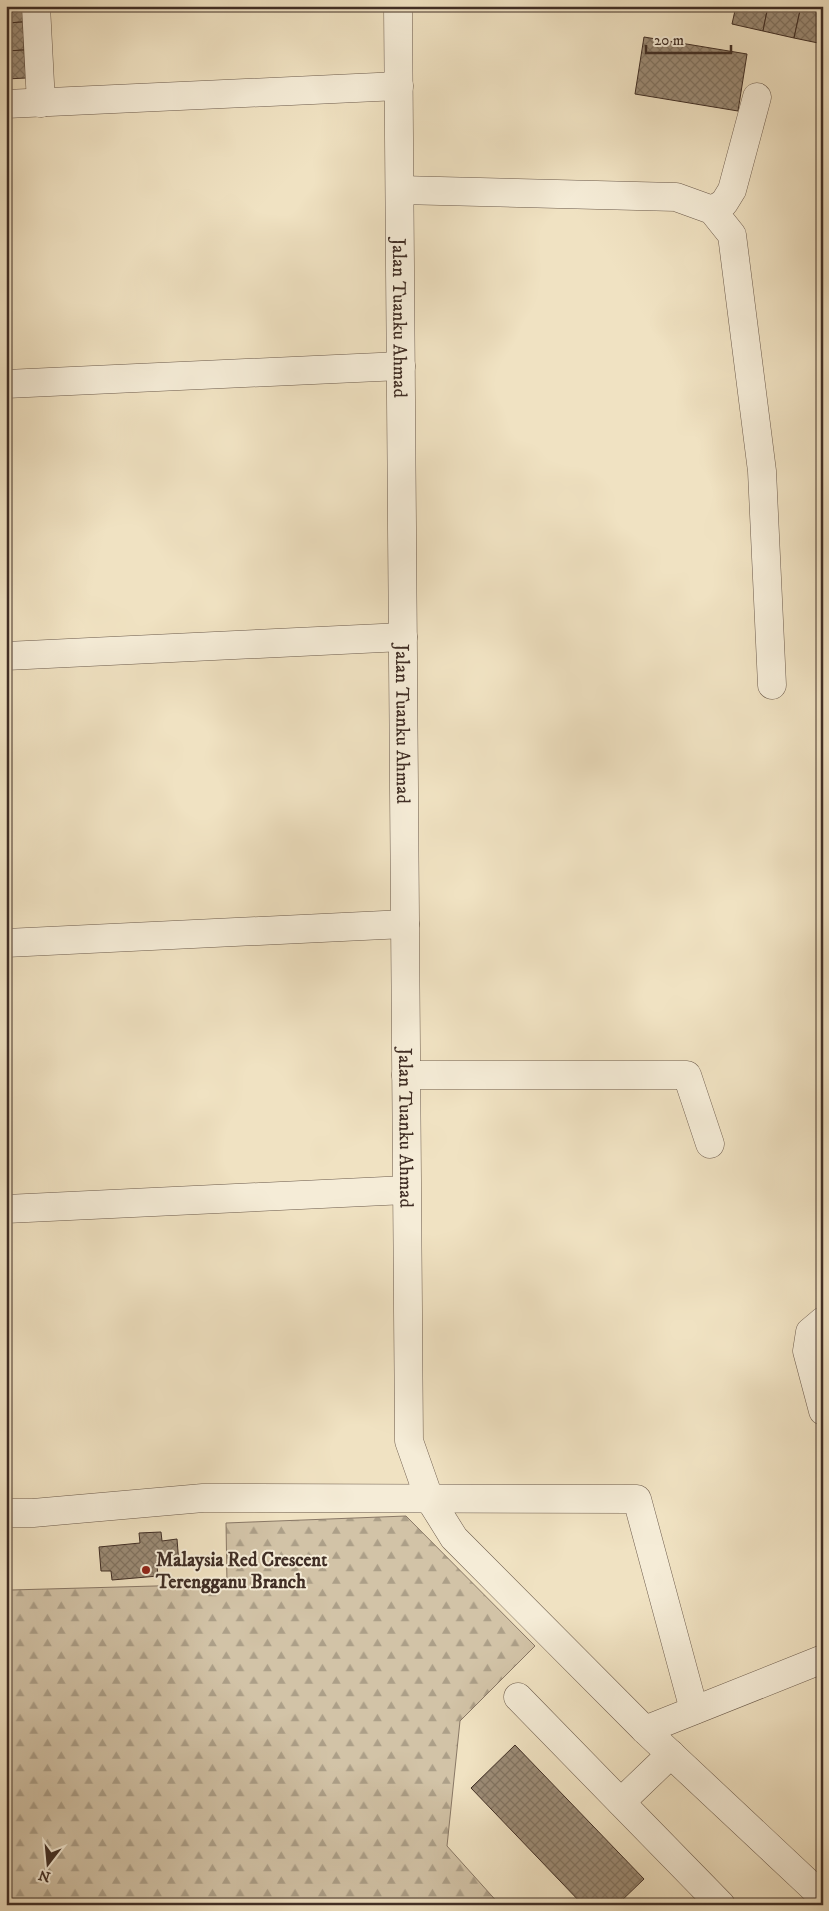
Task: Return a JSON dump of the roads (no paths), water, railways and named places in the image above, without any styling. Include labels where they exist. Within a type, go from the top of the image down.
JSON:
[{"type":"street","points":[[36,6],[41,103]]},
{"type":"street","name":"Jalan Tuanku Ahmad","points":[[398,6],[408,1441],[429,1498],[454,1538],[645,1730],[823,1897]]},
{"type":"street","points":[[6,104],[399,86]]},
{"type":"street","points":[[712,210],[724,203],[732,190],[757,97]]},
{"type":"street","points":[[400,190],[676,197],[712,210],[732,235],[762,472],[772,685]]},
{"type":"street","points":[[6,384],[401,366]]},
{"type":"street","points":[[6,656],[403,637]]},
{"type":"street","points":[[6,943],[405,924]]},
{"type":"street","points":[[406,1074],[687,1076],[710,1144]]},
{"type":"street","points":[[6,1209],[406,1190]]},
{"type":"street","points":[[823,1321],[810,1332],[807,1351],[823,1411]]},
{"type":"street","points":[[6,1514],[203,1498],[637,1499],[694,1710]]},
{"type":"street","points":[[645,1730],[823,1659]]},
{"type":"street","points":[[518,1697],[721,1905]]},
{"type":"street","points":[[621,1802],[671,1754]]},
{"type":"place","name":"Malaysia Red Crescent Terengganu Branch","points":[[146,1570]]}]
